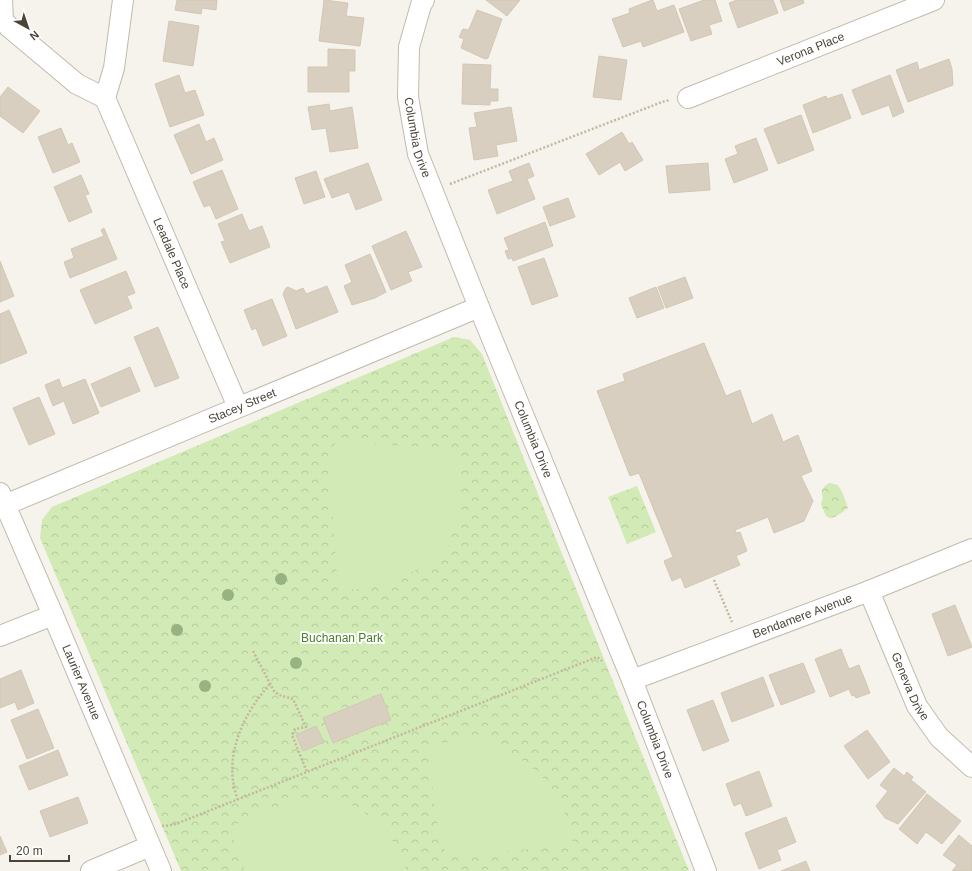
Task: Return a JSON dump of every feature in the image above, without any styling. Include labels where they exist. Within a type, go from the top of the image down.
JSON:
[{"type":"street","points":[[2,0],[3,20],[9,27],[77,84],[105,98],[114,68],[123,0]]},
{"type":"street","name":"Columbia Drive","points":[[424,0],[421,4],[409,46],[408,97],[418,154],[632,680],[706,871]]},
{"type":"street","name":"Verona Place","points":[[688,98],[934,0]]},
{"type":"street","name":"Leadale Place","points":[[105,98],[238,407]]},
{"type":"street","name":"Stacey Street","points":[[3,499],[238,407],[479,307]]},
{"type":"street","name":"Laurier Avenue","points":[[3,499],[161,871]]},
{"type":"street","name":"Bendamere Avenue","points":[[632,680],[869,591],[972,549]]},
{"type":"street","name":"Geneva Drive","points":[[869,591],[917,706],[939,737],[972,767]]},
{"type":"street","points":[[0,636],[53,615]]},
{"type":"street","points":[[91,871],[150,846]]},
{"type":"path","points":[[433,191],[662,102],[688,98]]},
{"type":"path","points":[[714,580],[739,640]]},
{"type":"path","points":[[253,651],[274,690],[279,695],[293,699],[306,727],[295,729],[292,735],[307,772]]},
{"type":"path","points":[[142,828],[173,825],[597,657],[609,666],[623,660]]},
{"type":"path","points":[[238,800],[234,789],[232,772],[236,743],[246,717],[270,684]]},
{"type":"green space","name":"Buchanan Park","points":[[454,337],[470,340],[482,354],[689,871],[181,871],[40,538],[42,520],[52,507]]},
{"type":"green space","points":[[338,442],[459,449],[459,519],[447,547],[429,564],[382,586],[338,591],[328,450]]},
{"type":"green space","points":[[829,483],[838,485],[848,508],[833,518],[827,517],[821,504],[823,497],[822,491]]},
{"type":"green space","points":[[637,486],[656,532],[627,544],[608,497]]},
{"type":"green space","points":[[480,738],[514,754],[540,774],[562,805],[574,845],[452,857],[440,845],[427,745]]},
{"type":"green space","points":[[342,799],[384,825],[407,871],[245,871],[229,827],[284,804]]},
{"type":"building","points":[[177,0],[217,0],[216,10],[202,8],[201,14],[175,10]]},
{"type":"building","points":[[324,0],[348,3],[346,16],[364,18],[360,46],[319,41]]},
{"type":"building","points":[[486,0],[520,0],[507,16]]},
{"type":"building","points":[[652,0],[657,11],[674,5],[684,32],[643,47],[641,41],[623,47],[612,19],[630,13],[629,9]]},
{"type":"building","points":[[704,0],[715,0],[722,21],[709,25],[712,34],[691,41],[679,9]]},
{"type":"building","points":[[737,0],[773,0],[778,13],[738,28],[729,3]]},
{"type":"building","points":[[780,0],[803,0],[804,3],[784,11]]},
{"type":"building","points":[[477,10],[502,19],[488,58],[485,59],[461,48],[464,39],[459,37],[463,29],[468,30],[470,27]]},
{"type":"building","points":[[169,21],[199,26],[193,66],[163,61]]},
{"type":"building","points":[[328,49],[355,50],[355,71],[349,71],[349,92],[308,92],[308,67],[328,67]]},
{"type":"building","points":[[599,56],[627,60],[621,100],[593,97]]},
{"type":"building","points":[[949,59],[952,69],[953,85],[908,102],[896,70],[917,62],[919,70]]},
{"type":"building","points":[[463,64],[491,65],[490,89],[498,89],[498,101],[490,101],[490,105],[462,104]]},
{"type":"building","points":[[179,75],[185,93],[195,90],[204,115],[170,127],[155,84]]},
{"type":"building","points":[[890,75],[904,112],[893,117],[889,105],[862,115],[852,90]]},
{"type":"building","points":[[8,87],[40,111],[23,133],[0,116],[0,97]]},
{"type":"building","points":[[842,94],[851,118],[813,133],[803,105],[826,96],[827,99]]},
{"type":"building","points":[[329,104],[330,111],[352,107],[358,148],[330,152],[326,128],[312,130],[308,107]]},
{"type":"building","points":[[511,107],[517,141],[496,145],[498,156],[474,160],[469,128],[477,127],[474,113]]},
{"type":"building","points":[[801,115],[814,150],[778,164],[764,129]]},
{"type":"building","points":[[199,124],[206,142],[214,138],[223,160],[191,174],[174,135]]},
{"type":"building","points":[[61,128],[68,145],[72,143],[80,162],[53,173],[38,137]]},
{"type":"building","points":[[622,132],[629,144],[632,142],[643,160],[625,171],[620,162],[599,175],[586,154]]},
{"type":"building","points":[[756,138],[768,170],[734,183],[725,159],[738,154],[735,146]]},
{"type":"building","points":[[368,163],[382,200],[356,210],[349,192],[332,198],[324,179]]},
{"type":"building","points":[[529,163],[534,176],[527,179],[535,199],[497,214],[488,190],[513,181],[509,171]]},
{"type":"building","points":[[708,163],[710,190],[669,193],[666,166]]},
{"type":"building","points":[[222,170],[238,209],[216,219],[210,205],[204,207],[193,182]]},
{"type":"building","points":[[316,171],[325,197],[304,204],[295,178]]},
{"type":"building","points":[[81,175],[89,194],[85,195],[92,212],[69,222],[54,187]]},
{"type":"building","points":[[568,198],[575,217],[550,226],[543,207]]},
{"type":"building","points":[[242,214],[249,231],[262,226],[270,247],[230,263],[221,242],[225,241],[218,224]]},
{"type":"building","points":[[545,222],[553,246],[513,261],[512,258],[508,259],[505,251],[509,250],[504,238]]},
{"type":"building","points":[[104,228],[117,259],[70,278],[64,262],[74,258],[71,249],[104,236],[101,230]]},
{"type":"building","points":[[406,231],[422,267],[408,272],[412,281],[391,290],[372,246]]},
{"type":"building","points":[[370,254],[386,292],[375,298],[352,305],[344,286],[352,282],[345,265]]},
{"type":"building","points":[[544,258],[558,296],[532,305],[518,267]]},
{"type":"building","points":[[0,261],[14,296],[0,302]]},
{"type":"building","points":[[126,271],[135,293],[127,296],[132,308],[95,324],[80,290]]},
{"type":"building","points":[[685,277],[693,298],[666,308],[658,287]]},
{"type":"building","points":[[327,286],[338,312],[296,329],[283,294],[286,288],[288,287],[296,291],[303,288],[306,294]]},
{"type":"building","points":[[656,287],[664,308],[637,318],[629,298]]},
{"type":"building","points":[[272,299],[287,336],[263,346],[256,328],[252,330],[244,310]]},
{"type":"building","points":[[9,310],[27,353],[0,364],[0,314]]},
{"type":"building","points":[[158,327],[179,378],[155,387],[134,337]]},
{"type":"building","points":[[704,343],[726,396],[740,390],[752,424],[772,414],[783,442],[798,435],[812,471],[801,476],[813,501],[804,521],[774,533],[768,517],[735,530],[736,533],[740,532],[747,551],[736,556],[740,565],[685,588],[681,577],[672,581],[664,561],[673,557],[639,473],[630,476],[597,391],[625,381],[623,374]]},
{"type":"building","points":[[130,367],[140,391],[101,407],[91,384]]},
{"type":"building","points":[[59,379],[62,388],[85,379],[99,413],[73,424],[64,401],[53,406],[45,385]]},
{"type":"building","points":[[39,397],[55,434],[29,445],[13,408]]},
{"type":"building","points":[[955,605],[972,647],[948,656],[932,614]]},
{"type":"building","points":[[841,649],[849,669],[859,665],[870,693],[856,698],[854,695],[852,696],[849,689],[830,697],[815,659]]},
{"type":"building","points":[[803,663],[815,692],[781,705],[769,675]]},
{"type":"building","points":[[21,670],[34,703],[18,710],[15,702],[0,708],[0,679]]},
{"type":"building","points":[[763,677],[774,706],[732,722],[721,693]]},
{"type":"building","points":[[381,694],[391,720],[333,743],[323,718]]},
{"type":"building","points":[[713,700],[729,741],[703,751],[687,710]]},
{"type":"building","points":[[38,709],[54,748],[27,759],[11,720]]},
{"type":"building","points":[[316,726],[324,742],[303,751],[296,735]]},
{"type":"building","points":[[867,730],[890,762],[868,779],[844,746]]},
{"type":"building","points":[[58,750],[68,775],[29,790],[19,766]]},
{"type":"building","points":[[894,768],[904,776],[907,772],[913,777],[911,780],[926,792],[898,824],[885,818],[876,806],[888,791],[880,785]]},
{"type":"building","points":[[759,771],[772,806],[746,816],[741,803],[734,806],[726,784]]},
{"type":"building","points":[[927,794],[961,821],[942,844],[926,832],[917,844],[899,829]]},
{"type":"building","points":[[78,797],[88,823],[50,837],[40,811]]},
{"type":"building","points":[[786,817],[796,842],[777,850],[781,860],[759,869],[745,833]]},
{"type":"building","points":[[959,835],[972,846],[972,871],[952,871],[957,865],[943,855]]},
{"type":"building","points":[[0,836],[7,852],[0,855]]},
{"type":"building","points":[[806,861],[810,871],[781,871]]}]
